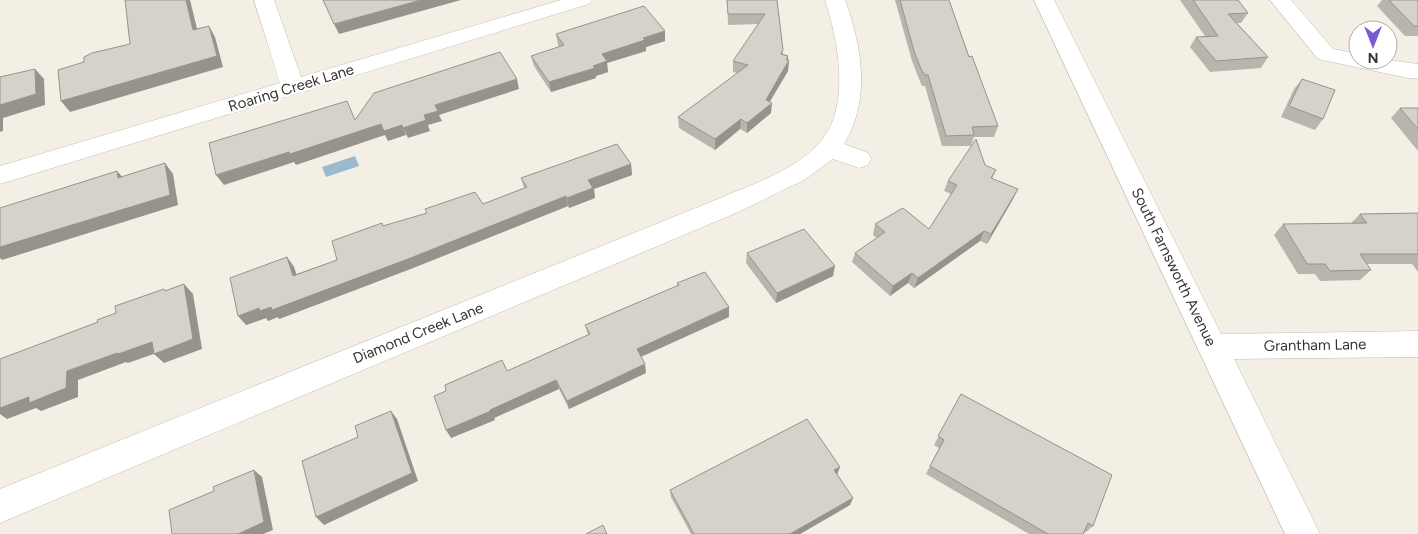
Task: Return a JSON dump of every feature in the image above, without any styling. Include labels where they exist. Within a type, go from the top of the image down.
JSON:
[{"type":"street","points":[[264,0],[293,87]]},
{"type":"street","name":"Roaring Creek Lane","points":[[0,175],[582,0]]},
{"type":"street","name":"Diamond Creek Lane","points":[[0,506],[727,206],[791,175],[829,148],[842,124],[849,102],[850,78],[841,18],[835,0]]},
{"type":"street","name":"South Farnsworth Avenue","points":[[1044,0],[1303,534]]},
{"type":"street","points":[[1280,0],[1326,54],[1408,71],[1418,71]]},
{"type":"street","points":[[829,148],[859,159]]},
{"type":"street","name":"Grantham Lane","points":[[1212,347],[1418,344]]},
{"type":"water","points":[[355,156],[359,166],[326,177],[322,167]]},
{"type":"building","points":[[125,0],[186,0],[193,30],[209,26],[217,56],[61,101],[58,70],[84,62],[84,57],[92,53],[130,44]]},
{"type":"building","points":[[323,0],[421,0],[334,24]]},
{"type":"building","points":[[727,0],[777,0],[783,50],[781,54],[788,56],[786,60],[789,60],[766,100],[772,103],[747,123],[741,119],[715,139],[678,117],[748,65],[733,61],[765,14],[728,14]]},
{"type":"building","points":[[900,0],[949,0],[969,57],[972,56],[998,126],[972,127],[974,135],[946,136],[928,75],[925,75],[921,69],[914,51]]},
{"type":"building","points":[[1193,0],[1238,0],[1248,13],[1228,14],[1268,57],[1216,61],[1196,37],[1218,36]]},
{"type":"building","points":[[1389,0],[1418,0],[1418,26],[1414,26]]},
{"type":"building","points":[[644,6],[665,31],[643,38],[645,40],[602,54],[607,61],[593,66],[595,68],[549,82],[531,56],[564,45],[556,34]]},
{"type":"building","points":[[500,52],[517,79],[435,105],[438,111],[424,115],[426,120],[403,128],[402,125],[384,131],[381,124],[290,154],[289,152],[216,175],[209,143],[347,101],[355,120],[374,93]]},
{"type":"building","points":[[35,69],[36,94],[0,105],[0,77]]},
{"type":"building","points":[[1302,79],[1335,90],[1323,119],[1289,106]]},
{"type":"building","points":[[1400,108],[1418,108],[1418,129]]},
{"type":"building","points":[[976,139],[985,165],[996,170],[991,178],[1018,189],[991,234],[984,231],[918,278],[912,273],[893,286],[855,253],[885,232],[875,224],[903,208],[929,229],[957,185],[948,181]]},
{"type":"building","points":[[617,144],[631,164],[588,180],[593,188],[567,198],[566,196],[408,259],[272,310],[271,307],[260,311],[259,308],[238,316],[230,278],[287,257],[293,276],[337,260],[332,241],[382,223],[383,226],[427,213],[425,209],[475,192],[483,204],[527,187],[521,178]]},
{"type":"building","points":[[165,163],[170,195],[0,247],[0,208],[117,171],[118,178]]},
{"type":"building","points":[[1418,213],[1418,254],[1360,254],[1371,270],[1330,271],[1325,264],[1307,264],[1283,224],[1367,223],[1360,214]]},
{"type":"building","points":[[804,229],[835,266],[777,293],[747,253]]},
{"type":"building","points":[[705,272],[729,307],[637,349],[645,364],[567,401],[556,380],[446,430],[434,396],[446,391],[445,385],[502,360],[507,371],[590,334],[585,325]]},
{"type":"building","points":[[184,284],[193,339],[154,354],[152,342],[117,353],[67,371],[66,388],[29,403],[29,397],[0,408],[0,359],[98,322],[97,320],[116,313],[115,306]]},
{"type":"building","points":[[961,394],[1112,475],[1093,526],[1088,523],[1083,534],[1048,534],[930,466],[944,440],[938,436]]},
{"type":"building","points":[[391,411],[412,473],[316,517],[302,461],[358,437],[355,426]]},
{"type":"building","points":[[807,419],[840,467],[834,470],[853,498],[790,534],[694,534],[670,490]]},
{"type":"building","points":[[254,470],[264,522],[238,534],[172,534],[169,510],[214,491],[213,487]]},
{"type":"building","points":[[603,525],[607,534],[586,534]]}]
